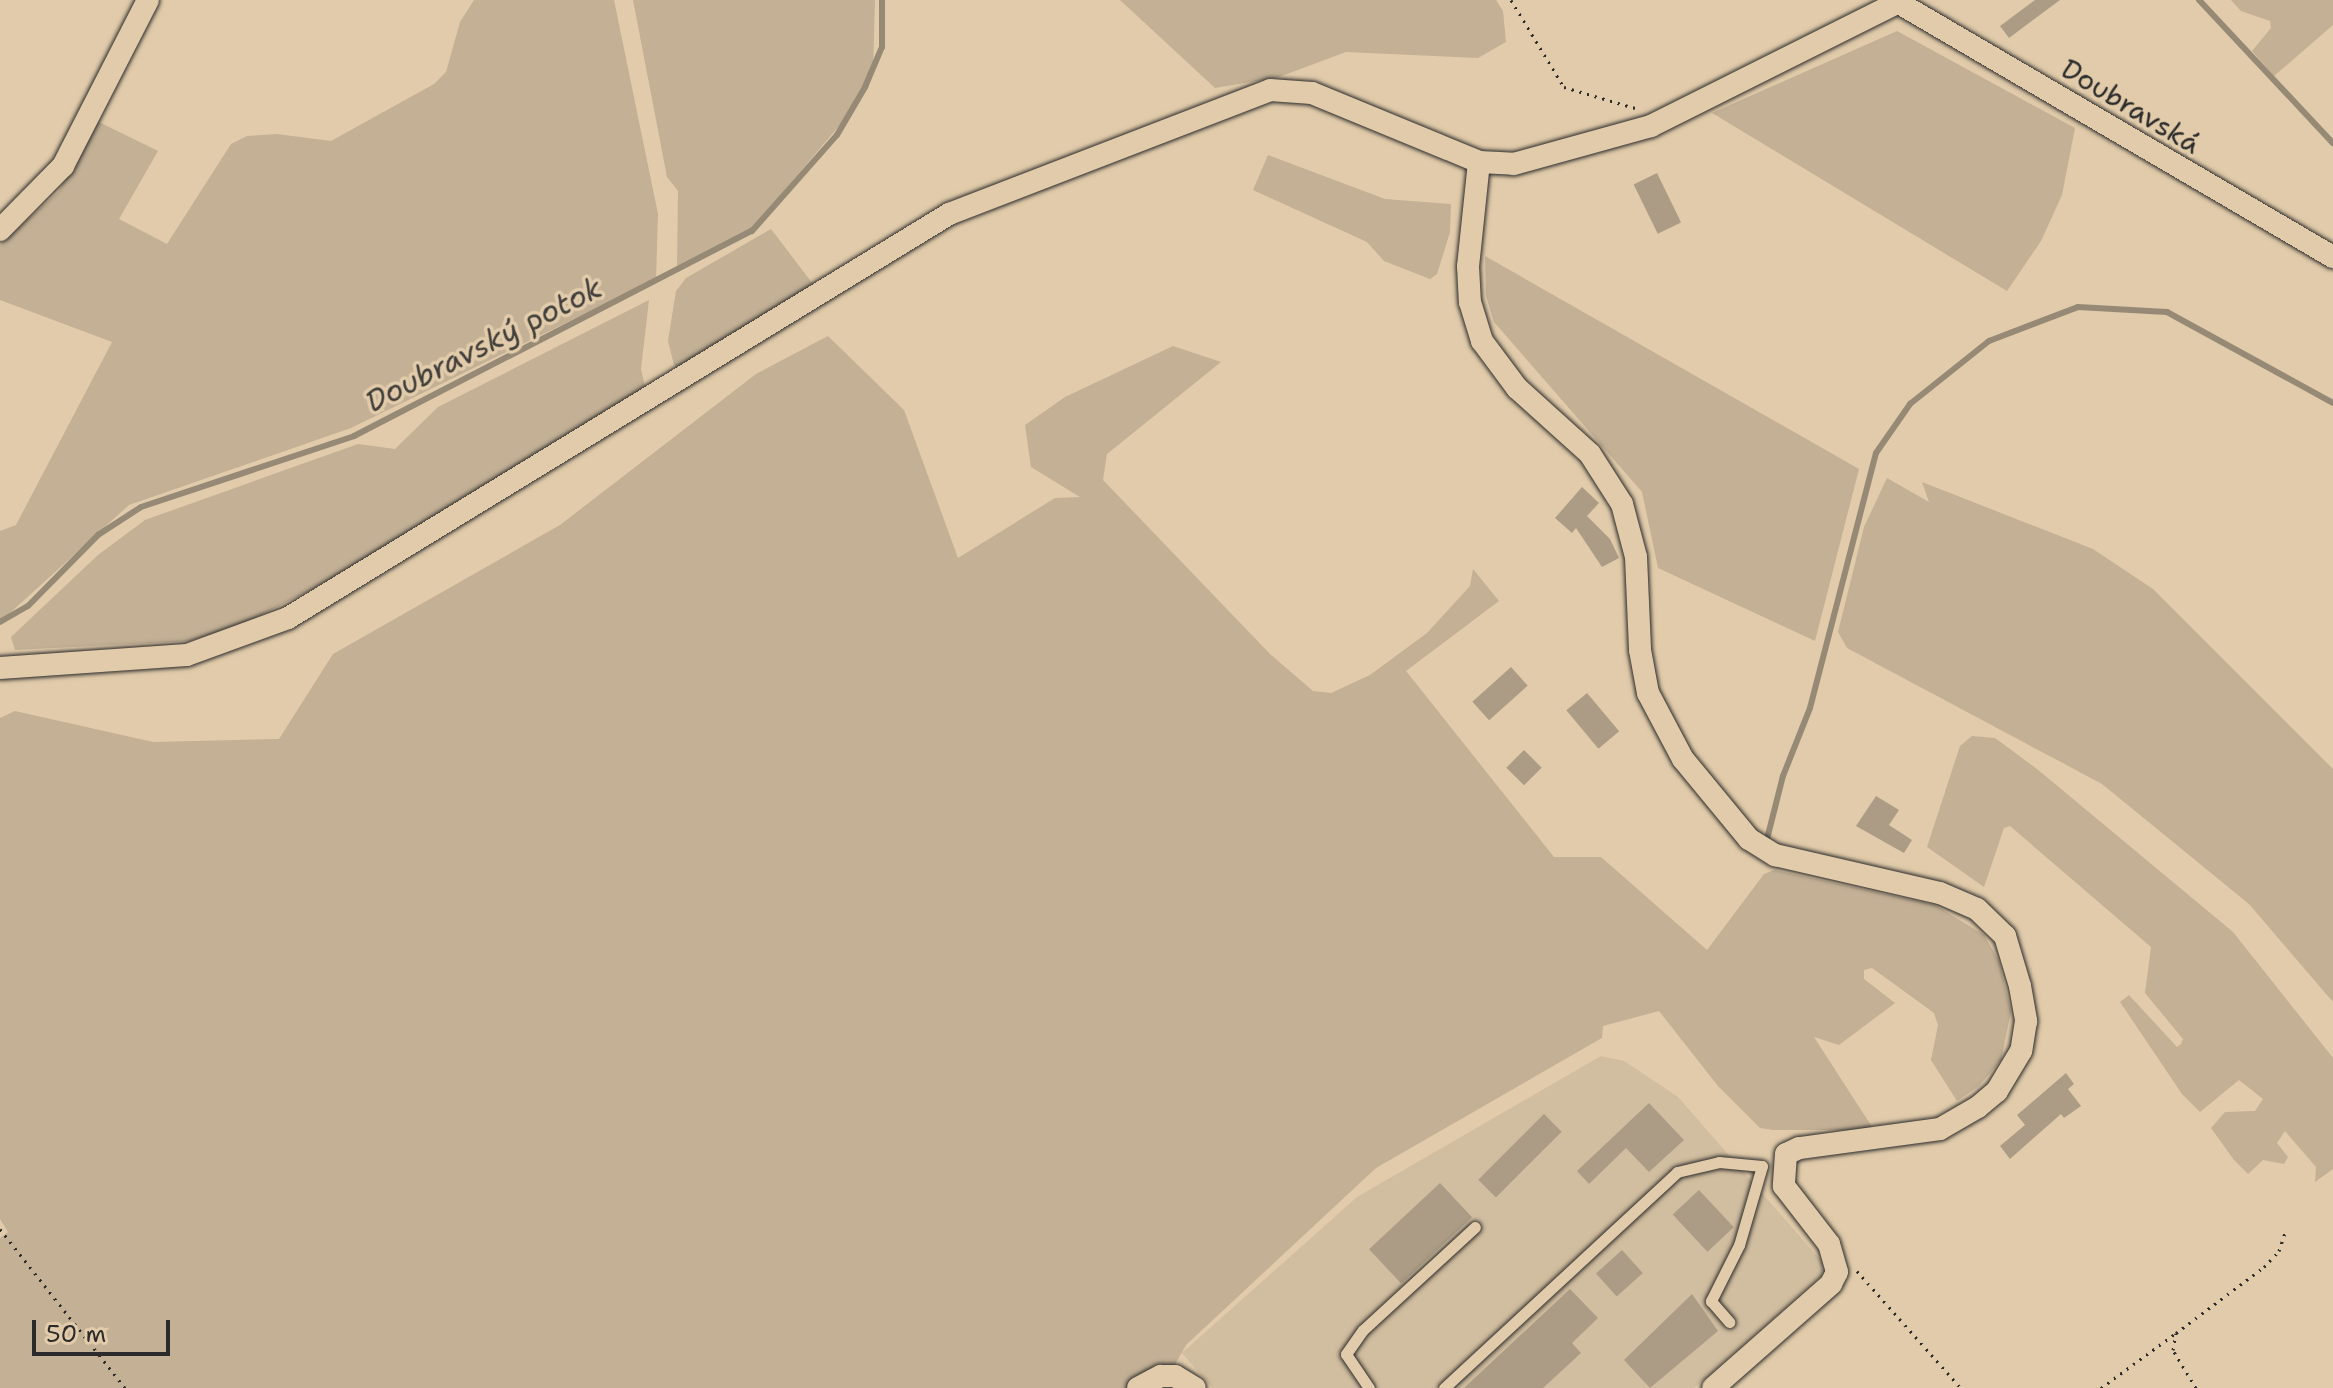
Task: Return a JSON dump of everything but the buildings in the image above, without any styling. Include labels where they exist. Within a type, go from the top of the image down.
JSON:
[{"type":"street","points":[[0,230],[63,166],[148,0]]},
{"type":"street","points":[[0,668],[187,655],[288,618],[949,214],[1270,90],[1312,93],[1479,162],[1514,164],[1553,157],[1651,126],[1901,2]]},
{"type":"street","name":"Doubravská","points":[[1901,2],[2333,257]]},
{"type":"street","points":[[1479,162],[1468,266],[1470,302],[1482,341],[1517,388],[1590,454],[1622,504],[1636,557],[1640,650],[1648,693],[1683,759],[1749,839],[1775,855],[1940,893],[1964,904],[2005,936],[2016,964],[2026,1021],[2021,1051],[1997,1091],[1978,1107],[1940,1129],[1799,1148],[1772,1165],[1784,1186],[1829,1244],[1837,1272],[1831,1284],[1713,1388]]},
{"type":"street","points":[[1138,1388],[1161,1376],[1175,1376],[1195,1388]]},
{"type":"lane","points":[[1444,1388],[1677,1172],[1719,1162],[1772,1165],[1739,1245],[1711,1301],[1729,1322]]},
{"type":"lane","points":[[1369,1388],[1346,1354],[1363,1330],[1475,1227]]},
{"type":"path","points":[[1511,0],[1564,87],[1630,103],[1651,126]]},
{"type":"path","points":[[0,1229],[125,1388]]},
{"type":"path","points":[[2101,1388],[2264,1267],[2279,1251],[2285,1232]]},
{"type":"path","points":[[1837,1272],[1857,1271],[1961,1388]]},
{"type":"path","points":[[2176,1333],[2173,1350],[2196,1388]]},
{"type":"shaded area","points":[[474,0],[614,0],[658,214],[656,279],[351,428],[129,505],[0,622],[0,531],[16,525],[112,342],[0,300],[0,245],[59,191],[97,121],[158,151],[119,219],[167,244],[231,144],[247,136],[277,134],[331,141],[434,84],[446,72],[460,22]]},
{"type":"shaded area","points":[[633,0],[875,0],[873,72],[844,120],[750,231],[677,270],[678,191],[667,177]]},
{"type":"shaded area","points":[[1120,0],[1496,0],[1503,11],[1506,42],[1478,58],[1346,52],[1279,77],[1215,88]]},
{"type":"shaded area","points":[[2231,0],[2333,0],[2333,25],[2274,76],[2252,51],[2271,28],[2270,21],[2241,11]]},
{"type":"shaded area","points":[[1897,31],[2075,128],[2062,195],[2041,241],[2007,291],[1712,113]]},
{"type":"shaded area","points":[[1268,155],[1385,199],[1451,204],[1450,232],[1437,274],[1430,279],[1384,261],[1367,242],[1253,190]]},
{"type":"shaded area","points":[[771,229],[816,288],[682,370],[674,365],[668,341],[676,291],[686,278]]},
{"type":"shaded area","points":[[1485,256],[1859,469],[1815,641],[1658,568],[1642,492],[1494,322],[1486,296]]},
{"type":"shaded area","points":[[649,300],[641,369],[645,387],[332,579],[243,624],[189,641],[15,650],[11,637],[98,555],[145,520],[358,444],[395,449],[438,407]]},
{"type":"shaded area","points":[[828,336],[904,410],[958,558],[1055,498],[1080,497],[1031,467],[1025,425],[1065,397],[1173,346],[1221,362],[1107,454],[1103,480],[1270,654],[1313,691],[1331,693],[1370,675],[1427,633],[1470,586],[1473,569],[1499,601],[1406,671],[1554,857],[1601,857],[1707,950],[1764,874],[1774,870],[1935,905],[1984,935],[1999,961],[2011,1012],[2001,1060],[1979,1086],[1957,1101],[1931,1060],[1938,1025],[1934,1013],[1872,968],[1864,970],[1864,979],[1895,1003],[1839,1045],[1814,1037],[1874,1130],[1773,1130],[1760,1128],[1718,1086],[1659,1011],[1603,1026],[1602,1038],[1376,1168],[1186,1345],[1162,1388],[0,1388],[0,1238],[8,1232],[0,1219],[0,718],[15,711],[153,742],[279,739],[333,654],[560,525],[756,374]]},
{"type":"shaded area","points":[[1887,478],[1929,502],[1922,482],[2093,549],[2153,589],[2333,769],[2333,1002],[2249,904],[2102,784],[1847,648],[1838,632],[1864,527]]},
{"type":"shaded area","points":[[1972,736],[1995,738],[2037,769],[2233,932],[2333,1058],[2333,1169],[2315,1182],[2316,1167],[2285,1131],[2277,1143],[2288,1157],[2284,1164],[2263,1160],[2248,1174],[2234,1160],[2211,1128],[2225,1112],[2255,1111],[2263,1099],[2239,1080],[2200,1112],[2182,1094],[2120,1002],[2129,995],[2177,1047],[2181,1044],[2183,1039],[2145,993],[2151,947],[2010,826],[2004,828],[1984,887],[1927,847],[1960,746]]},
{"type":"shaded area","points":[[1601,1056],[1624,1061],[1678,1097],[1823,1263],[1821,1276],[1694,1388],[1212,1388],[1182,1353],[1357,1197]]},
{"type":"waterway","name":"Doubravský potok","points":[[0,622],[28,606],[98,535],[141,507],[354,436],[752,231],[837,135],[865,87],[882,47],[882,0]]},
{"type":"waterway","points":[[2199,0],[2333,143]]},
{"type":"waterway","points":[[1766,843],[1783,776],[1810,708],[1876,453],[1910,404],[1989,341],[2078,307],[2167,312],[2333,403]]}]
